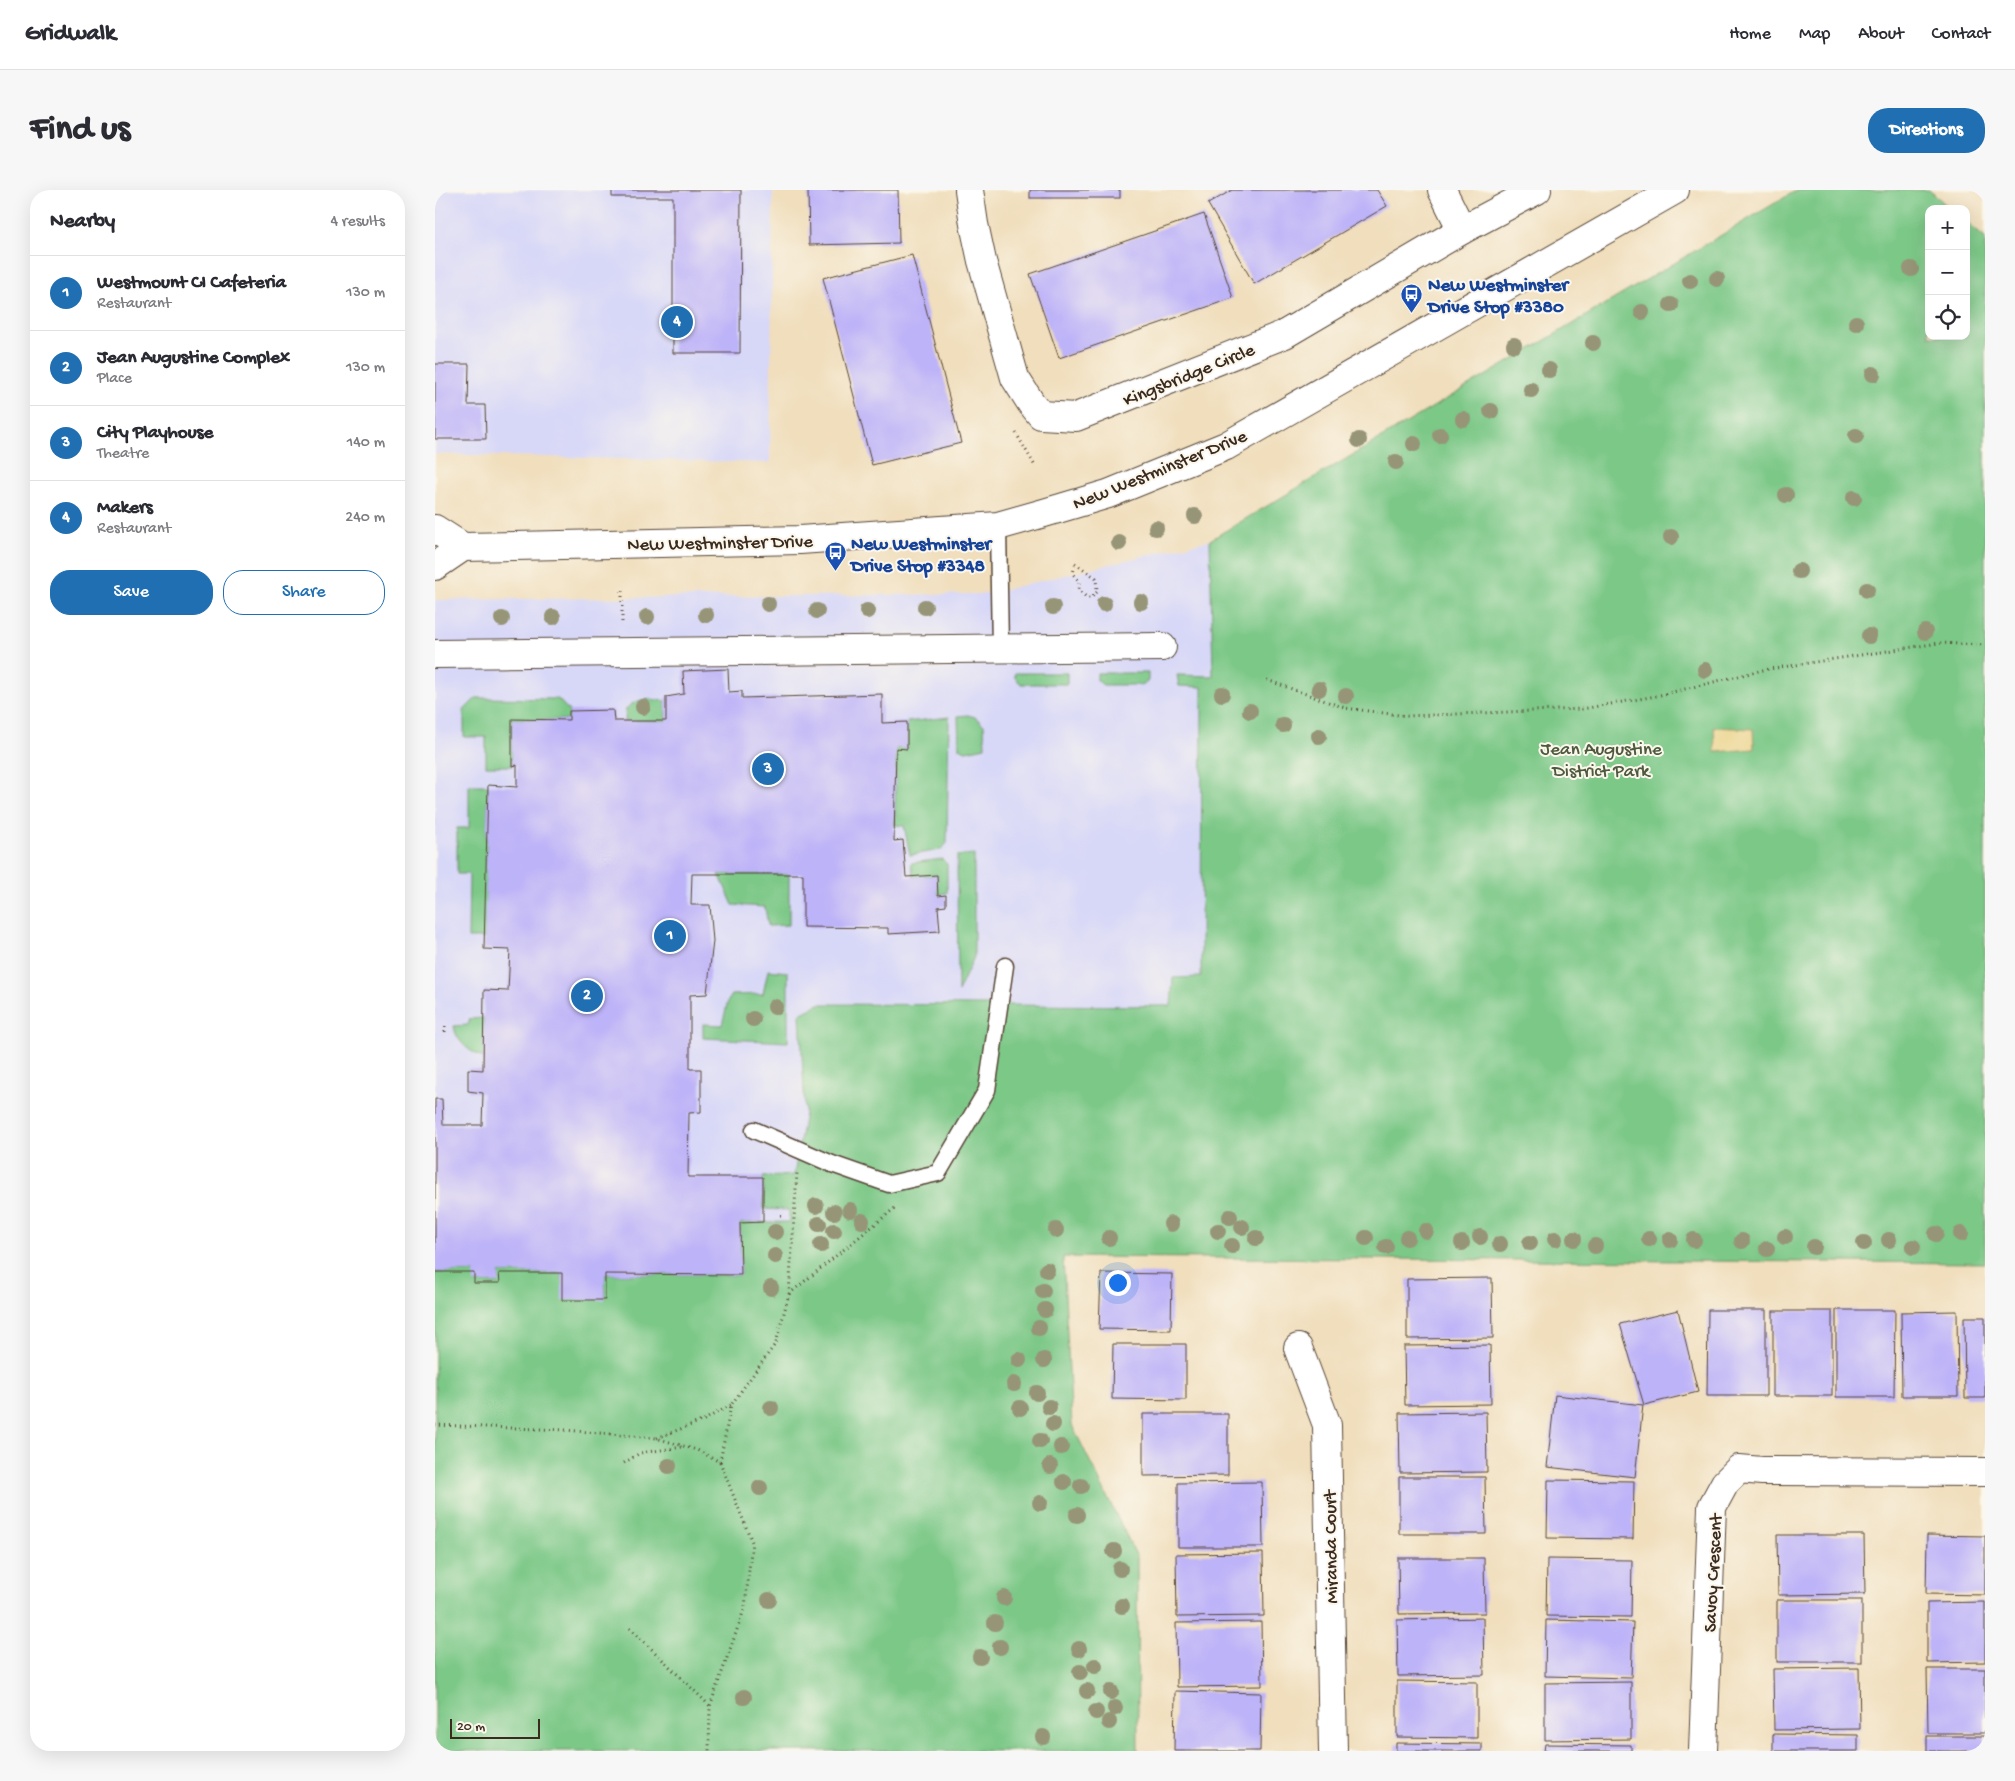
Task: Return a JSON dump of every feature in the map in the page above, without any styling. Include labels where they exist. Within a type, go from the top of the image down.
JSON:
[{"type":"street","name":"Kingsbridge Circle","points":[[969,190],[982,261],[1015,378],[1041,415],[1076,417],[1285,334],[1462,230],[1537,190]]},
{"type":"street","points":[[1442,190],[1462,230]]},
{"type":"street","name":"New Westminster Drive","points":[[463,547],[799,540],[998,526],[1108,494],[1226,446],[1675,190]]},
{"type":"street","points":[[435,529],[463,547],[435,566]]},
{"type":"street","points":[[435,654],[1162,647]]},
{"type":"street","name":"Miranda Court","points":[[1298,1348],[1327,1425],[1333,1751]]},
{"type":"street","name":"Savoy Crescent","points":[[1703,1751],[1713,1507],[1725,1483],[1739,1469],[1762,1471],[1985,1472]]},
{"type":"lane","points":[[998,526],[1000,649]]},
{"type":"lane","points":[[754,1130],[832,1164],[889,1184],[938,1174],[987,1090],[1005,966]]},
{"type":"path","points":[[1015,431],[1035,466]]},
{"type":"path","points":[[1075,563],[1095,578],[1097,592],[1091,598],[1087,598],[1079,590],[1079,581],[1073,574],[1075,563]]},
{"type":"path","points":[[1267,680],[1345,708],[1407,716],[1582,710],[1656,696],[1763,670],[1939,643],[1985,645]]},
{"type":"path","points":[[445,1026],[445,1032]]},
{"type":"path","points":[[657,1438],[704,1420],[731,1404],[776,1344],[789,1294],[799,1150]]},
{"type":"path","points":[[789,1294],[901,1204]]},
{"type":"path","points":[[709,1751],[710,1706],[745,1607],[752,1542],[720,1462],[731,1404]]},
{"type":"path","points":[[435,1425],[565,1430],[657,1438],[697,1450],[720,1462]]},
{"type":"path","points":[[624,1464],[639,1453],[685,1446]]},
{"type":"path","points":[[630,1628],[710,1706]]},
{"type":"shaded area","points":[[435,190],[773,190],[770,463],[435,454]]},
{"type":"shaded area","points":[[1210,540],[1225,1015],[1171,1006],[819,1004],[800,1014],[805,1113],[794,1175],[784,1312],[435,1286],[435,600],[987,594]]},
{"type":"green space","name":"Jean Augustine District Park","points":[[1797,190],[1929,190],[1946,205],[1925,205],[1925,340],[1970,340],[1970,225],[1985,238],[1985,1263],[1063,1257],[1072,1425],[1137,1557],[1138,1751],[435,1751],[435,1272],[474,1272],[475,1283],[499,1283],[499,1273],[562,1273],[563,1295],[605,1299],[605,1274],[741,1275],[740,1223],[789,1222],[789,1210],[764,1209],[763,1177],[794,1175],[805,1113],[800,1014],[819,1004],[1171,1006],[1173,978],[1201,977],[1202,687],[1179,686],[1177,675],[1213,676],[1210,540]]},
{"type":"green space","points":[[1015,673],[1067,673],[1067,684],[1021,684],[1015,678]]},
{"type":"green space","points":[[1097,673],[1148,673],[1148,681],[1142,685],[1103,685],[1097,680]]},
{"type":"green space","points":[[476,698],[558,699],[569,711],[569,720],[512,719],[512,766],[486,766],[486,737],[464,737],[464,710]]},
{"type":"green space","points":[[649,699],[666,701],[666,721],[625,721],[626,709],[628,707],[636,702]]},
{"type":"green space","points":[[968,715],[975,717],[984,725],[985,747],[966,751],[959,748],[958,716]]},
{"type":"green space","points":[[949,717],[947,843],[941,850],[910,855],[904,826],[895,825],[896,748],[907,749],[907,722]]},
{"type":"green space","points":[[469,785],[488,785],[485,938],[468,938],[469,874],[457,874],[457,828],[469,828]]},
{"type":"green space","points":[[974,854],[974,957],[958,992],[957,856]]},
{"type":"green space","points":[[942,859],[947,864],[947,893],[938,894],[937,875],[914,877],[911,863]]},
{"type":"green space","points":[[719,874],[789,874],[789,925],[768,926],[765,907],[733,905]]},
{"type":"green space","points":[[768,970],[788,972],[788,1042],[703,1038],[703,1024],[722,1025],[728,1001],[732,995],[763,994]]},
{"type":"green space","points":[[484,1018],[484,1058],[474,1053],[461,1042],[454,1026],[468,1025],[470,1019]]},
{"type":"sand","points":[[1714,727],[1753,729],[1754,749],[1715,752]]},
{"type":"building","points":[[612,190],[741,190],[740,353],[673,353],[673,197],[612,197]]},
{"type":"building","points":[[808,190],[898,190],[899,243],[809,245]]},
{"type":"building","points":[[1030,190],[1120,190],[1120,198],[1030,198]]},
{"type":"building","points":[[1232,190],[1377,190],[1387,206],[1254,284],[1208,204]]},
{"type":"building","points":[[1204,214],[1233,298],[1059,358],[1030,274]]},
{"type":"building","points":[[912,255],[961,443],[872,465],[823,278]]},
{"type":"building","points":[[435,364],[469,364],[468,405],[485,405],[486,439],[435,439]]},
{"type":"building","points":[[728,669],[729,692],[742,691],[742,698],[882,694],[882,723],[907,722],[907,749],[896,748],[894,841],[903,840],[906,877],[937,875],[938,896],[946,895],[946,906],[938,907],[940,931],[888,934],[888,928],[803,927],[803,874],[692,874],[691,905],[710,905],[713,941],[707,994],[690,995],[690,1069],[701,1069],[701,1112],[689,1113],[688,1177],[763,1177],[763,1222],[740,1223],[741,1275],[605,1274],[605,1300],[562,1300],[562,1273],[499,1273],[500,1283],[474,1283],[474,1272],[435,1272],[435,1099],[442,1099],[443,1125],[482,1125],[483,1093],[468,1091],[468,1069],[483,1070],[484,990],[508,991],[510,950],[484,949],[488,785],[517,787],[517,765],[512,766],[512,719],[569,720],[569,711],[613,710],[614,721],[666,721],[666,697],[684,694],[683,671]]},
{"type":"building","points":[[1101,1273],[1172,1274],[1171,1330],[1099,1329]]},
{"type":"building","points":[[1492,1278],[1493,1338],[1407,1339],[1407,1279]]},
{"type":"building","points":[[1678,1310],[1698,1392],[1644,1405],[1620,1324]]},
{"type":"building","points":[[1708,1310],[1766,1310],[1766,1396],[1707,1396]]},
{"type":"building","points":[[1836,1310],[1895,1310],[1894,1397],[1836,1397]]},
{"type":"building","points":[[1773,1311],[1832,1311],[1832,1396],[1773,1396]]},
{"type":"building","points":[[1957,1311],[1958,1396],[1902,1396],[1901,1312]]},
{"type":"building","points":[[1964,1317],[1985,1317],[1985,1398],[1965,1398]]},
{"type":"building","points":[[1113,1344],[1186,1344],[1186,1400],[1112,1399]]},
{"type":"building","points":[[1490,1345],[1491,1404],[1405,1405],[1404,1346]]},
{"type":"building","points":[[1555,1395],[1643,1405],[1635,1477],[1547,1467]]},
{"type":"building","points":[[1486,1412],[1487,1472],[1400,1473],[1399,1413]]},
{"type":"building","points":[[1143,1414],[1228,1414],[1228,1475],[1143,1476]]},
{"type":"building","points":[[1399,1477],[1485,1477],[1486,1534],[1399,1534]]},
{"type":"building","points":[[1548,1480],[1634,1481],[1633,1539],[1547,1538]]},
{"type":"building","points":[[1262,1482],[1263,1547],[1178,1547],[1178,1483]]},
{"type":"building","points":[[1777,1535],[1864,1535],[1865,1594],[1778,1595]]},
{"type":"building","points":[[1927,1535],[1985,1536],[1985,1595],[1926,1594]]},
{"type":"building","points":[[1263,1553],[1264,1616],[1177,1617],[1176,1554]]},
{"type":"building","points":[[1398,1558],[1484,1558],[1485,1613],[1399,1614]]},
{"type":"building","points":[[1547,1559],[1632,1560],[1631,1617],[1546,1616]]},
{"type":"building","points":[[1777,1600],[1862,1600],[1862,1662],[1777,1662]]},
{"type":"building","points":[[1985,1602],[1985,1662],[1927,1663],[1927,1603]]},
{"type":"building","points":[[1483,1618],[1484,1675],[1398,1676],[1397,1620]]},
{"type":"building","points":[[1546,1620],[1633,1622],[1631,1678],[1545,1676]]},
{"type":"building","points":[[1261,1622],[1262,1686],[1177,1687],[1176,1623]]},
{"type":"building","points":[[1859,1668],[1860,1729],[1774,1730],[1773,1669]]},
{"type":"building","points":[[1927,1669],[1985,1669],[1985,1733],[1928,1733]]},
{"type":"building","points":[[1397,1681],[1477,1682],[1477,1738],[1397,1737]]},
{"type":"building","points":[[1631,1682],[1631,1739],[1545,1740],[1545,1683]]},
{"type":"building","points":[[1175,1691],[1261,1693],[1260,1751],[1174,1751]]},
{"type":"building","points":[[1773,1734],[1858,1735],[1858,1751],[1773,1751]]},
{"type":"building","points":[[1927,1736],[1985,1736],[1985,1751],[1927,1751]]},
{"type":"building","points":[[1396,1743],[1482,1744],[1482,1751],[1396,1751]]},
{"type":"building","points":[[1545,1744],[1631,1745],[1631,1751],[1544,1751]]},
{"type":"place","name":"New Westminster Drive Stop #3380","points":[[1412,313]]},
{"type":"place","name":"Makers","points":[[677,322]]},
{"type":"place","name":"New Westminster Drive Stop #3348","points":[[835,572]]},
{"type":"place","name":"City Playhouse","points":[[768,769]]},
{"type":"place","name":"Westmount CI Cafeteria","points":[[670,936]]},
{"type":"place","name":"Jean Augustine Complex","points":[[587,996]]}]
